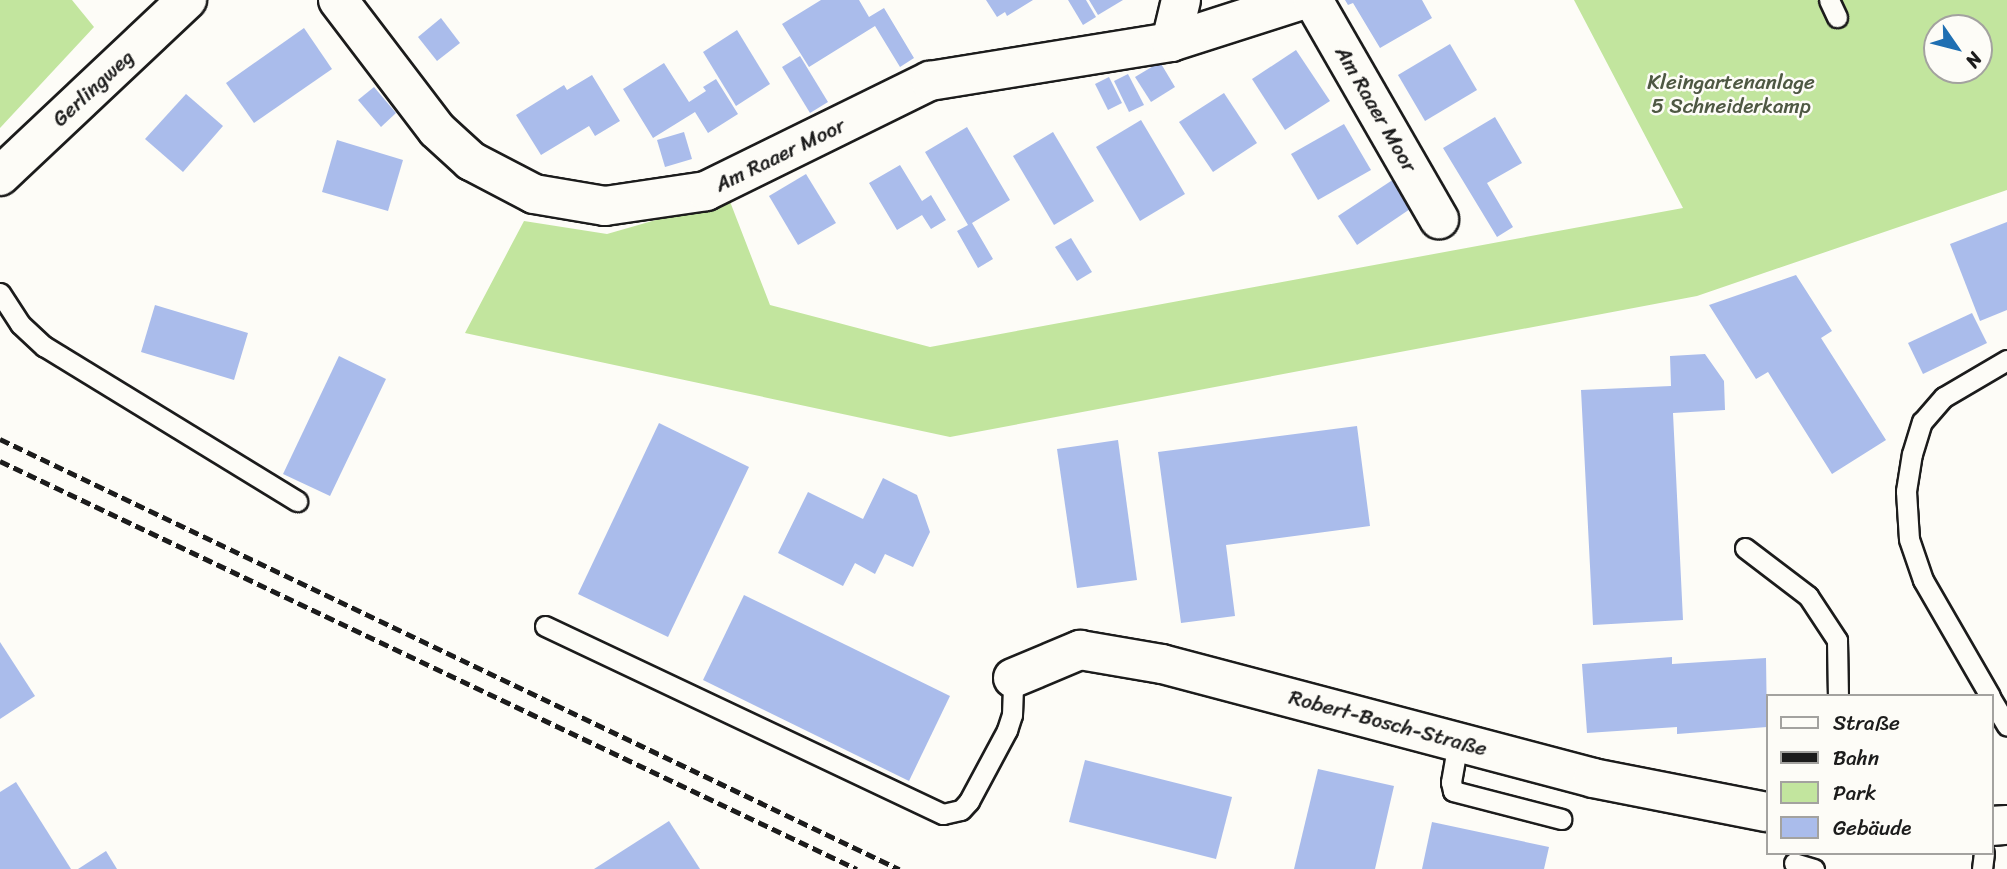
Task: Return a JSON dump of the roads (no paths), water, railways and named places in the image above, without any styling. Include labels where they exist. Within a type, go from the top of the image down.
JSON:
[{"type":"street","name":"Gerlingweg","points":[[0,176],[187,0]]},
{"type":"street","name":"Am Raaer Moor","points":[[338,0],[437,130],[471,161],[534,194],[605,206],[706,191],[930,81],[1171,42],[1302,0]]},
{"type":"street","points":[[1171,42],[1181,0]]},
{"type":"street","name":"Am Raaer Moor","points":[[1313,0],[1439,219]]},
{"type":"street","name":"Robert-Bosch-Straße","points":[[1013,678],[1080,650],[1162,664],[1593,778],[1766,812]]},
{"type":"lane","points":[[0,293],[20,324],[44,346],[297,501]]},
{"type":"lane","points":[[1988,694],[1923,580],[1909,539],[1906,491],[1912,454],[1923,422],[1944,397],[2007,360]]},
{"type":"lane","points":[[1745,548],[1808,596],[1837,640],[1838,694]]},
{"type":"lane","points":[[545,626],[943,814],[955,813],[969,801],[1007,730],[1013,715],[1013,678]]},
{"type":"lane","points":[[1993,702],[2007,726]]},
{"type":"lane","points":[[1458,742],[1451,782],[1453,791],[1561,819]]},
{"type":"lane","points":[[1794,863],[1814,869]]},
{"type":"railway","points":[[0,439],[899,869]]},
{"type":"railway","points":[[0,461],[857,869]]},
{"type":"park label","name":"Kleingartenanlage 5 Schneiderkamp","points":[[1731,94]]}]
